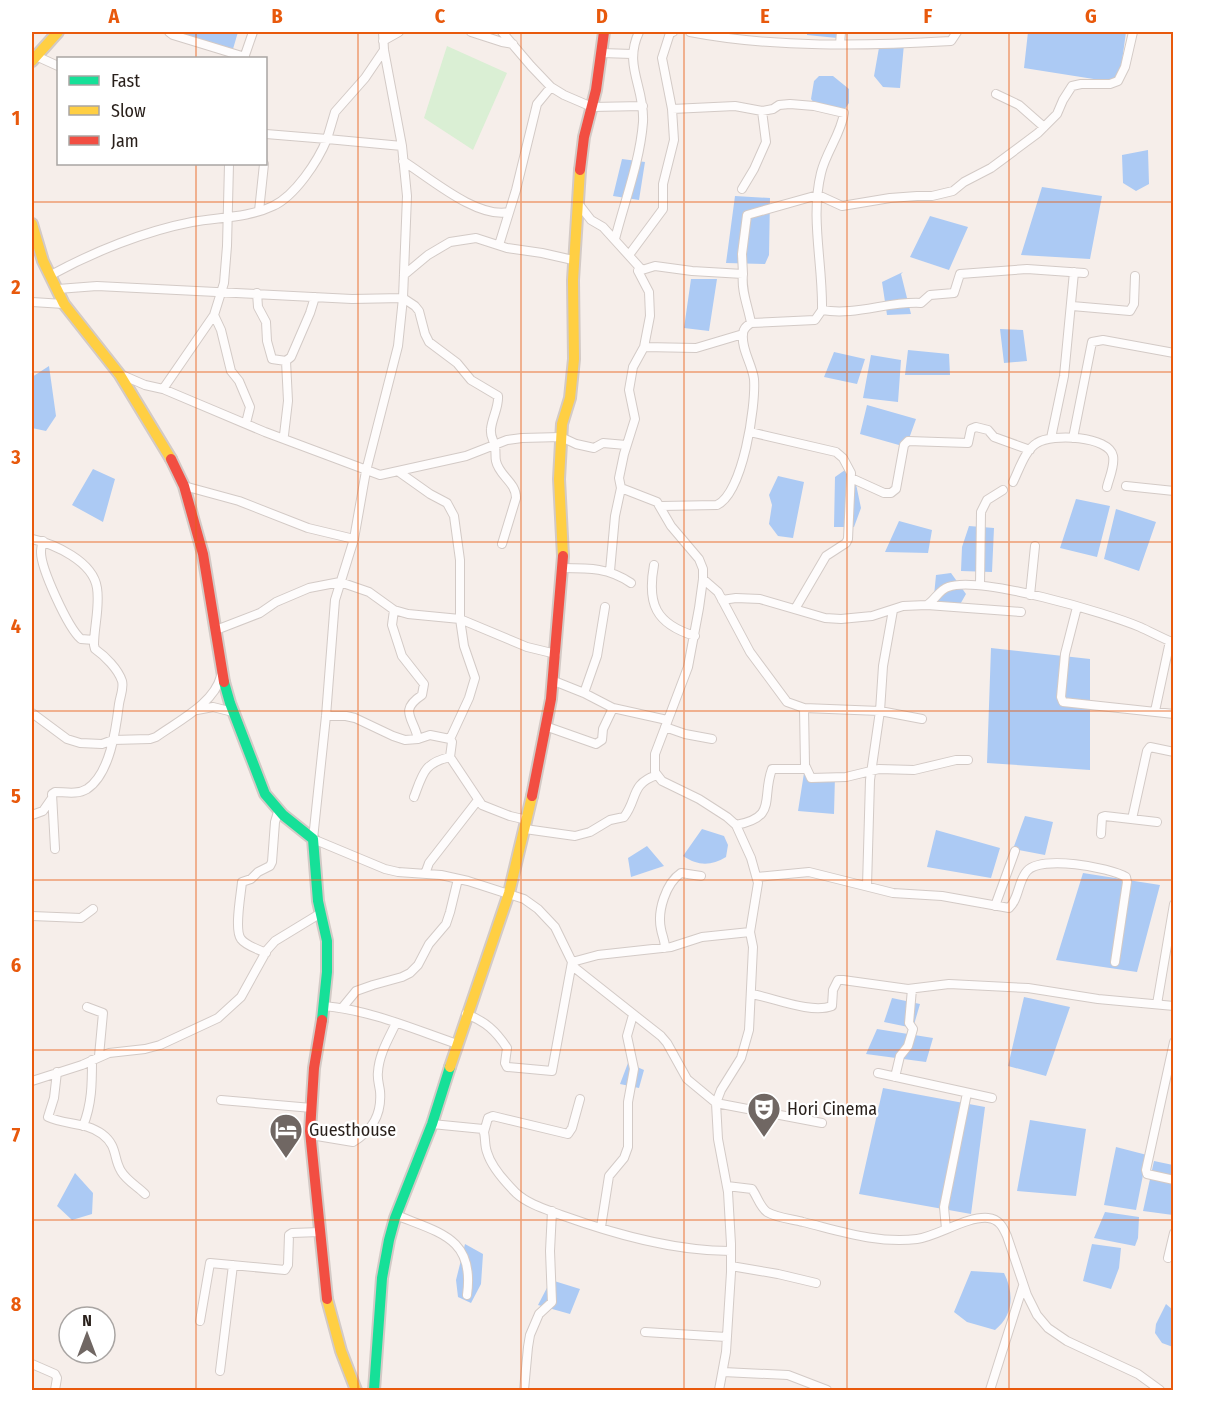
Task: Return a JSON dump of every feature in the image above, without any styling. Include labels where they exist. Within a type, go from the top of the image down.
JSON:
[{"type":"street","points":[[57,66],[34,58],[58,32]]},
{"type":"street","points":[[169,32],[241,57]]},
{"type":"street","points":[[244,57],[253,32]]},
{"type":"street","points":[[356,1390],[329,1310],[311,1136],[314,1068],[324,1006],[327,941],[316,889],[313,839],[335,600],[354,539],[366,471],[398,346],[403,298],[407,196],[402,146],[383,45],[383,32]]},
{"type":"street","points":[[51,275],[81,258],[151,234],[192,222],[227,218],[275,205],[289,194],[314,164],[327,139],[335,112],[365,78],[383,45],[399,32]]},
{"type":"street","points":[[471,32],[513,44]]},
{"type":"street","points":[[502,32],[551,87],[564,95],[592,107],[643,106]]},
{"type":"street","points":[[374,1390],[382,1278],[396,1215],[432,1124],[466,1014],[509,893],[526,824],[554,681],[563,568],[559,479],[561,437],[562,424],[570,398],[574,359],[573,260],[577,201],[584,137],[592,107],[604,32]]},
{"type":"street","points":[[615,238],[639,152],[643,106],[632,54],[639,32]]},
{"type":"street","points":[[629,255],[663,209],[663,184],[674,140],[672,109],[662,58],[670,33],[673,32]]},
{"type":"street","points":[[690,32],[777,43],[840,44],[951,41],[957,32]]},
{"type":"street","points":[[840,44],[841,32]]},
{"type":"street","points":[[751,324],[742,286],[744,274],[742,254],[747,215],[818,195],[843,206],[916,195],[932,196],[952,191],[991,168],[1044,127],[1057,114],[1072,86],[1110,84],[1118,81],[1125,67],[1133,32]]},
{"type":"street","points":[[602,53],[632,54]]},
{"type":"street","points":[[500,245],[522,170],[537,104],[551,87]]},
{"type":"street","points":[[996,94],[1019,105],[1044,127]]},
{"type":"street","points":[[644,348],[696,348],[742,334],[751,324],[815,320],[822,310],[821,262],[816,217],[818,195],[821,173],[831,144],[843,123],[844,113],[813,106],[790,104],[762,111],[735,106],[672,109]]},
{"type":"street","points":[[742,189],[766,142],[762,111]]},
{"type":"street","points":[[267,134],[402,146]]},
{"type":"street","points":[[404,161],[478,208],[493,214],[509,212]]},
{"type":"street","points":[[163,389],[214,315],[226,269],[229,165]]},
{"type":"street","points":[[259,211],[264,165]]},
{"type":"street","points":[[577,201],[591,220],[615,238],[642,270]]},
{"type":"street","points":[[32,224],[43,261],[64,304],[120,375],[168,453],[184,486],[203,554],[222,673],[233,712],[260,785],[278,812],[313,839],[385,868],[458,879],[524,899],[548,918],[555,927],[575,969],[661,1036],[687,1079],[716,1103],[822,1124]]},
{"type":"street","points":[[404,275],[428,255],[450,242],[476,238],[507,248],[573,260]]},
{"type":"street","points":[[610,571],[615,516],[621,488],[619,478],[626,445],[635,419],[629,390],[633,367],[644,348],[650,316],[649,292],[638,271],[655,266],[744,274]]},
{"type":"street","points":[[822,310],[837,313],[881,308],[905,302],[921,303],[930,295],[954,293],[960,274],[1027,269],[1084,273]]},
{"type":"street","points":[[1051,438],[1064,376],[1074,272]]},
{"type":"street","points":[[1072,306],[1130,311],[1134,304],[1135,276]]},
{"type":"street","points":[[58,289],[97,286],[315,297],[403,298],[419,311],[429,342],[457,363],[471,380],[498,396],[499,401],[490,432],[491,439],[495,444],[498,466],[516,492],[502,544]]},
{"type":"street","points":[[257,293],[258,307],[266,322],[267,342],[272,359],[286,360],[291,357],[315,297]]},
{"type":"street","points":[[32,302],[64,304]]},
{"type":"street","points":[[214,315],[221,330],[231,371],[247,395],[250,407],[246,423]]},
{"type":"street","points":[[661,506],[721,504],[736,475],[750,432],[754,399],[754,380],[742,334]]},
{"type":"street","points":[[1073,438],[1092,342],[1103,340],[1173,353]]},
{"type":"street","points":[[284,435],[288,401],[286,360]]},
{"type":"street","points":[[120,375],[163,389],[265,432],[380,475],[466,456],[507,440],[522,438],[561,437],[576,444],[594,448],[603,443],[626,445]]},
{"type":"street","points":[[851,478],[884,493],[891,493],[896,489],[904,445],[908,441],[968,443],[971,429],[976,427],[988,430],[994,437],[1030,450]]},
{"type":"street","points":[[750,432],[836,452],[848,465],[851,478],[848,517],[850,534],[846,543],[826,556],[795,609]]},
{"type":"street","points":[[1013,482],[1030,450],[1039,441],[1051,438],[1073,438],[1104,444],[1110,448],[1113,465],[1107,487]]},
{"type":"street","points":[[399,472],[447,504],[452,510],[460,548],[460,619],[464,646],[475,678],[469,698],[450,739],[450,757],[478,800],[484,807],[526,824],[568,836],[581,835],[610,820],[624,817],[637,788],[647,778],[657,775]]},
{"type":"street","points":[[184,486],[239,501],[308,528],[354,539]]},
{"type":"street","points":[[1126,486],[1173,491]]},
{"type":"street","points":[[621,488],[657,502],[671,526],[699,559],[702,568],[688,667],[655,754],[654,766],[657,775],[662,781],[716,809],[736,825],[757,877],[757,896],[750,932],[753,947],[752,994],[746,1045],[716,1103],[718,1139],[727,1186],[731,1266],[723,1372],[719,1390]]},
{"type":"street","points":[[980,585],[981,512],[987,501],[1003,490]]},
{"type":"street","points":[[32,539],[43,541],[65,551],[83,565],[95,580],[97,587],[95,649],[122,680],[113,740],[103,768],[90,786],[78,792],[55,792],[43,811],[32,815]]},
{"type":"street","points":[[43,541],[40,551],[44,568],[68,623],[81,639],[94,640]]},
{"type":"street","points":[[1030,595],[1035,546]]},
{"type":"street","points":[[654,565],[651,591],[656,607],[667,624],[694,636]]},
{"type":"street","points":[[563,568],[610,571],[631,583]]},
{"type":"street","points":[[702,579],[711,585],[722,600],[750,652],[787,702],[804,708],[880,711],[922,719]]},
{"type":"street","points":[[216,630],[253,616],[276,602],[309,588],[340,582],[369,592],[394,610],[408,614],[460,619],[527,647],[556,654]]},
{"type":"street","points":[[927,605],[945,588],[980,585],[1077,607],[1140,627],[1172,642],[1155,711]]},
{"type":"street","points":[[722,600],[760,599],[825,618],[841,619],[872,616],[903,606],[927,605],[1021,612]]},
{"type":"street","points":[[1077,607],[1065,654],[1061,700],[1064,703],[1173,714]]},
{"type":"street","points":[[585,693],[597,656],[605,608]]},
{"type":"street","points":[[394,610],[392,625],[402,656],[424,684],[422,694],[412,701],[408,714],[418,739]]},
{"type":"street","points":[[867,886],[872,770],[880,711],[881,680],[892,610]]},
{"type":"street","points":[[32,713],[67,739],[80,743],[102,744],[113,740],[145,740],[156,737],[208,699],[220,682],[222,673]]},
{"type":"street","points":[[554,681],[614,708],[666,723],[685,734],[712,739]]},
{"type":"street","points":[[193,711],[213,706],[233,712]]},
{"type":"street","points":[[545,726],[596,744],[602,740],[603,729],[614,708]]},
{"type":"street","points":[[804,708],[806,769],[808,776],[813,779],[846,777],[872,770],[914,770],[956,760],[968,760]]},
{"type":"street","points":[[326,716],[356,718],[393,736],[410,741],[430,735],[450,739]]},
{"type":"street","points":[[1132,819],[1146,751],[1150,747],[1173,752]]},
{"type":"street","points":[[414,797],[429,765],[450,757]]},
{"type":"street","points":[[736,825],[754,820],[763,813],[772,770],[806,769]]},
{"type":"street","points":[[52,798],[55,849]]},
{"type":"street","points":[[424,874],[429,863],[478,800]]},
{"type":"street","points":[[266,953],[242,940],[238,931],[239,916],[242,882],[270,866],[274,822],[278,812]]},
{"type":"street","points":[[1101,834],[1103,816],[1157,822]]},
{"type":"street","points":[[995,906],[1015,851]]},
{"type":"street","points":[[757,877],[809,872],[893,893],[942,896],[1006,908],[1012,907],[1025,873],[1030,868],[1040,864],[1094,867],[1126,877],[1114,962]]},
{"type":"street","points":[[665,948],[660,926],[667,891],[681,873],[701,876]]},
{"type":"street","points":[[342,1008],[356,991],[410,974],[418,965],[429,944],[446,924],[458,879]]},
{"type":"street","points":[[1157,1004],[1170,938],[1173,904]]},
{"type":"street","points":[[32,916],[81,918],[93,909]]},
{"type":"street","points":[[32,1081],[82,1065],[109,1053],[145,1049],[166,1042],[218,1018],[241,997],[275,941],[321,914]]},
{"type":"street","points":[[572,962],[598,955],[665,948],[702,937],[750,932]]},
{"type":"street","points":[[466,1014],[488,1024],[496,1032],[507,1048],[505,1063],[507,1067],[552,1071],[572,962]]},
{"type":"street","points":[[752,994],[820,1009],[832,1006],[833,990],[838,980],[912,989],[936,984],[1028,988],[1098,999],[1173,1006]]},
{"type":"street","points":[[895,1077],[900,1056],[908,1046],[913,1029],[909,1023],[912,989]]},
{"type":"street","points":[[324,1006],[342,1008],[396,1023],[457,1044]]},
{"type":"street","points":[[83,1125],[91,1099],[104,1013],[87,1007]]},
{"type":"street","points":[[601,1227],[609,1176],[624,1158],[628,1147],[628,1102],[634,1069],[627,1036],[633,1015]]},
{"type":"street","points":[[311,1136],[353,1142],[378,1118],[379,1062],[396,1023]]},
{"type":"street","points":[[1173,1042],[1146,1170],[1148,1174],[1173,1180]]},
{"type":"street","points":[[57,1072],[54,1098],[48,1117],[64,1123],[83,1125],[102,1134],[116,1153],[120,1170],[145,1194]]},
{"type":"street","points":[[878,1073],[992,1098]]},
{"type":"street","points":[[946,1229],[944,1207],[967,1093]]},
{"type":"street","points":[[580,1099],[572,1128],[568,1134],[493,1116],[488,1118],[484,1132],[489,1157],[510,1187],[528,1201],[601,1227],[674,1245],[730,1251]]},
{"type":"street","points":[[221,1100],[312,1108]]},
{"type":"street","points":[[432,1124],[478,1129],[484,1132]]},
{"type":"street","points":[[727,1186],[752,1189],[761,1206],[769,1213],[856,1235],[900,1240],[918,1239],[981,1219],[997,1220],[1007,1236],[1031,1305],[1048,1328],[1067,1341],[1138,1374],[1160,1390]]},
{"type":"street","points":[[524,1390],[530,1335],[539,1314],[552,1302],[550,1237],[552,1211]]},
{"type":"street","points":[[396,1215],[438,1232],[462,1250],[469,1275],[467,1295]]},
{"type":"street","points":[[200,1321],[209,1265],[213,1263],[285,1270],[288,1265],[289,1235],[320,1232]]},
{"type":"street","points":[[1168,1258],[1173,1233]]},
{"type":"street","points":[[220,1371],[233,1265]]},
{"type":"street","points":[[731,1266],[816,1283]]},
{"type":"street","points":[[990,1390],[1023,1286]]},
{"type":"street","points":[[645,1332],[726,1337]]},
{"type":"street","points":[[32,1364],[55,1374],[57,1378],[55,1390]]},
{"type":"street","points":[[723,1372],[788,1375],[827,1390]]},
{"type":"green space","points":[[447,46],[507,73],[473,150],[424,118]]},
{"type":"water","points":[[172,32],[238,32],[233,49]]},
{"type":"water","points":[[807,32],[838,32],[837,38],[807,35]]},
{"type":"water","points":[[1028,32],[1126,32],[1119,83],[1024,68]]},
{"type":"water","points":[[880,42],[904,44],[900,88],[883,87],[874,76]]},
{"type":"water","points":[[819,76],[833,76],[849,89],[849,103],[842,113],[818,108],[811,99],[814,81]]},
{"type":"water","points":[[1148,150],[1149,184],[1136,191],[1123,183],[1122,155]]},
{"type":"water","points":[[622,159],[645,162],[639,200],[613,196]]},
{"type":"water","points":[[1042,187],[1102,196],[1090,259],[1021,255]]},
{"type":"water","points":[[735,196],[770,198],[769,255],[765,264],[726,263]]},
{"type":"water","points":[[930,216],[968,227],[949,270],[910,257]]},
{"type":"water","points":[[903,272],[901,274],[911,314],[887,315],[882,282]]},
{"type":"water","points":[[691,279],[717,279],[709,331],[684,328]]},
{"type":"water","points":[[1000,329],[1023,330],[1027,361],[1004,363]]},
{"type":"water","points":[[908,350],[949,354],[950,375],[905,375]]},
{"type":"water","points":[[834,352],[865,359],[857,384],[824,377]]},
{"type":"water","points":[[871,355],[901,360],[898,402],[863,398]]},
{"type":"water","points":[[49,366],[56,416],[46,431],[32,428],[32,377]]},
{"type":"water","points":[[867,405],[916,419],[906,447],[860,434]]},
{"type":"water","points":[[852,465],[861,508],[854,527],[834,527],[835,477]]},
{"type":"water","points":[[93,469],[115,479],[103,522],[72,505]]},
{"type":"water","points":[[778,476],[804,482],[793,538],[778,536],[769,524],[772,505],[769,495]]},
{"type":"water","points":[[1076,499],[1110,506],[1097,557],[1060,548]]},
{"type":"water","points":[[1116,509],[1156,522],[1139,571],[1104,559]]},
{"type":"water","points":[[899,521],[932,530],[928,553],[885,552]]},
{"type":"water","points":[[969,526],[994,528],[992,572],[961,571],[962,547]]},
{"type":"water","points":[[951,573],[966,594],[958,608],[933,606],[936,575]]},
{"type":"water","points":[[991,648],[1090,659],[1090,770],[987,763]]},
{"type":"water","points":[[804,773],[835,776],[834,814],[798,811]]},
{"type":"water","points":[[1025,816],[1053,822],[1045,855],[1013,849]]},
{"type":"water","points":[[702,829],[724,836],[728,845],[726,857],[704,864],[683,856]]},
{"type":"water","points":[[936,830],[1000,848],[991,878],[927,867]]},
{"type":"water","points":[[647,846],[664,866],[631,877],[628,858]]},
{"type":"water","points":[[1083,873],[1160,885],[1137,972],[1056,960]]},
{"type":"water","points":[[1024,997],[1070,1007],[1046,1076],[1008,1066]]},
{"type":"water","points":[[892,998],[920,1004],[913,1028],[884,1022]]},
{"type":"water","points":[[877,1029],[933,1038],[926,1062],[866,1054]]},
{"type":"water","points":[[628,1063],[644,1070],[639,1088],[620,1084]]},
{"type":"water","points":[[883,1088],[985,1107],[971,1214],[859,1194]]},
{"type":"water","points":[[1030,1120],[1086,1129],[1076,1196],[1017,1191]]},
{"type":"water","points":[[1116,1147],[1147,1155],[1136,1210],[1104,1205]]},
{"type":"water","points":[[1154,1161],[1173,1165],[1173,1215],[1143,1211]]},
{"type":"water","points":[[75,1173],[93,1193],[92,1214],[72,1220],[57,1206]]},
{"type":"water","points":[[1105,1212],[1139,1217],[1138,1238],[1135,1246],[1094,1238]]},
{"type":"water","points":[[465,1244],[483,1254],[481,1284],[471,1303],[458,1297],[456,1280]]},
{"type":"water","points":[[1092,1244],[1121,1248],[1119,1268],[1111,1289],[1083,1281]]},
{"type":"water","points":[[971,1271],[1004,1273],[1011,1296],[1009,1311],[995,1330],[967,1322],[954,1312]]},
{"type":"water","points":[[551,1280],[580,1289],[570,1314],[538,1305]]},
{"type":"water","points":[[1166,1304],[1173,1310],[1173,1347],[1162,1343],[1155,1333],[1156,1324]]},
{"type":"traffic: fast","points":[[224,682],[265,794],[283,815],[313,839],[318,901],[327,941],[327,972],[322,1020]]},
{"type":"traffic: fast","points":[[374,1390],[382,1278],[389,1240],[395,1218],[432,1124],[450,1067]]},
{"type":"traffic: slow","points":[[32,61],[58,32]]},
{"type":"traffic: slow","points":[[563,556],[559,479],[562,424],[570,398],[574,359],[573,280],[580,170]]},
{"type":"traffic: slow","points":[[32,224],[43,261],[64,304],[120,375],[171,459]]},
{"type":"traffic: slow","points":[[450,1067],[509,893],[532,796]]},
{"type":"traffic: slow","points":[[327,1299],[341,1351],[356,1390]]},
{"type":"traffic: jam","points":[[580,170],[584,137],[596,90],[604,32]]},
{"type":"traffic: jam","points":[[171,459],[184,486],[203,554],[224,682]]},
{"type":"traffic: jam","points":[[532,796],[551,699],[563,556]]},
{"type":"traffic: jam","points":[[322,1020],[314,1068],[310,1131],[327,1299]]},
{"type":"place","name":"Hori Cinema","points":[[764,1138]]},
{"type":"place","name":"Guesthouse","points":[[286,1159]]}]
